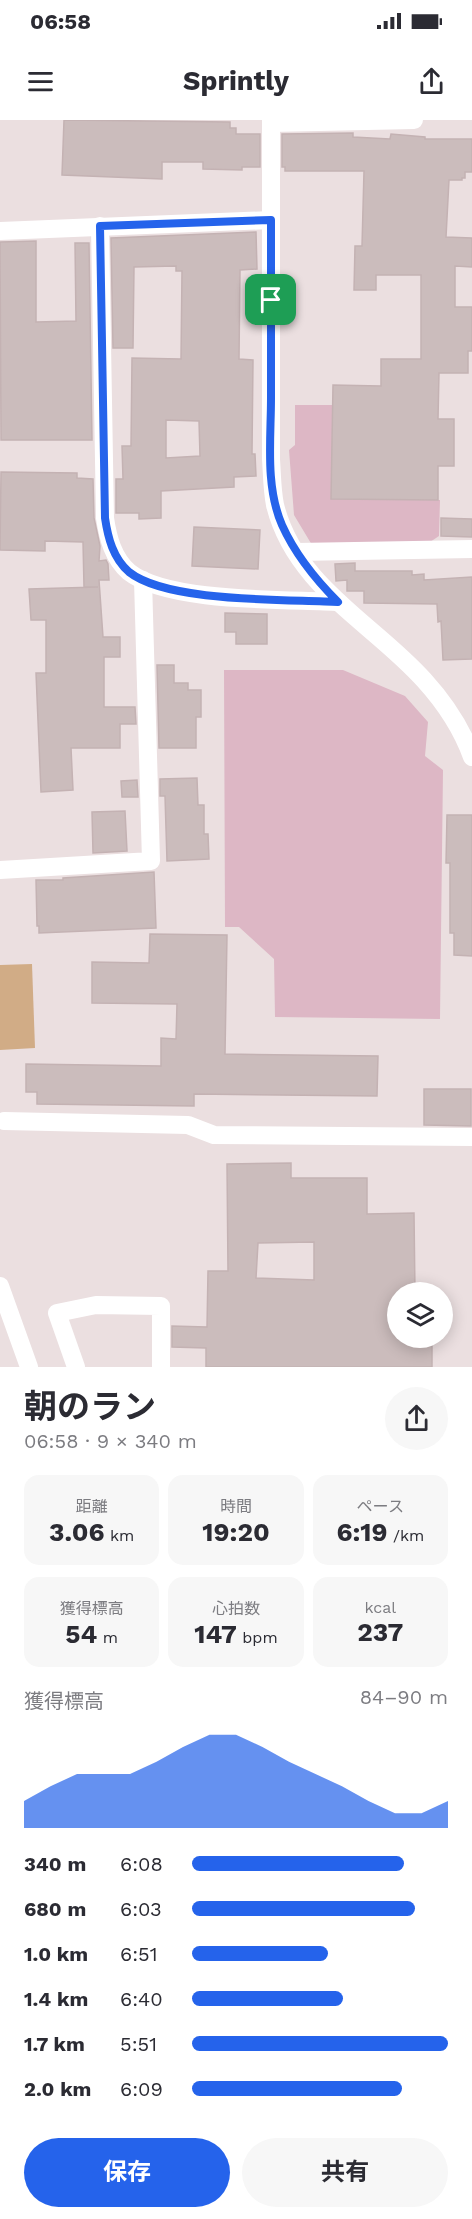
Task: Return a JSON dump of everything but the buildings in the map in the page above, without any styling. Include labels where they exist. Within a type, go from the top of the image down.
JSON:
[{"type":"street","points":[[414,120],[271,122],[272,480],[275,504],[282,525],[296,552],[319,583],[338,602],[424,679],[453,718],[472,757]]},
{"type":"street","points":[[0,231],[271,220]]},
{"type":"street","points":[[100,226],[105,518],[108,537],[115,556],[128,571],[143,580],[165,588],[213,596],[338,602]]},
{"type":"street","points":[[296,552],[472,549]]},
{"type":"street","points":[[0,870],[151,861],[143,580]]},
{"type":"street","points":[[4,1122],[188,1125],[214,1135],[472,1137]]},
{"type":"street","points":[[0,1286],[29,1367]]},
{"type":"street","points":[[76,1367],[57,1313],[96,1305],[161,1306],[161,1367]]},
{"type":"shaded area","points":[[295,405],[332,405],[332,499],[440,500],[439,536],[427,544],[312,545],[294,515],[289,450],[295,445]]},
{"type":"shaded area","points":[[224,670],[343,670],[405,696],[428,722],[425,756],[443,770],[440,1019],[275,1017],[274,959],[239,927],[225,927]]},
{"type":"shaded area","points":[[32,964],[35,1048],[0,1050],[0,965]]},
{"type":"route","points":[[271,220],[271,300],[271,459],[275,504],[282,525],[296,552],[319,583],[338,602],[213,596],[165,588],[143,580],[128,571],[115,556],[108,537],[105,518],[100,226],[271,220]]}]
